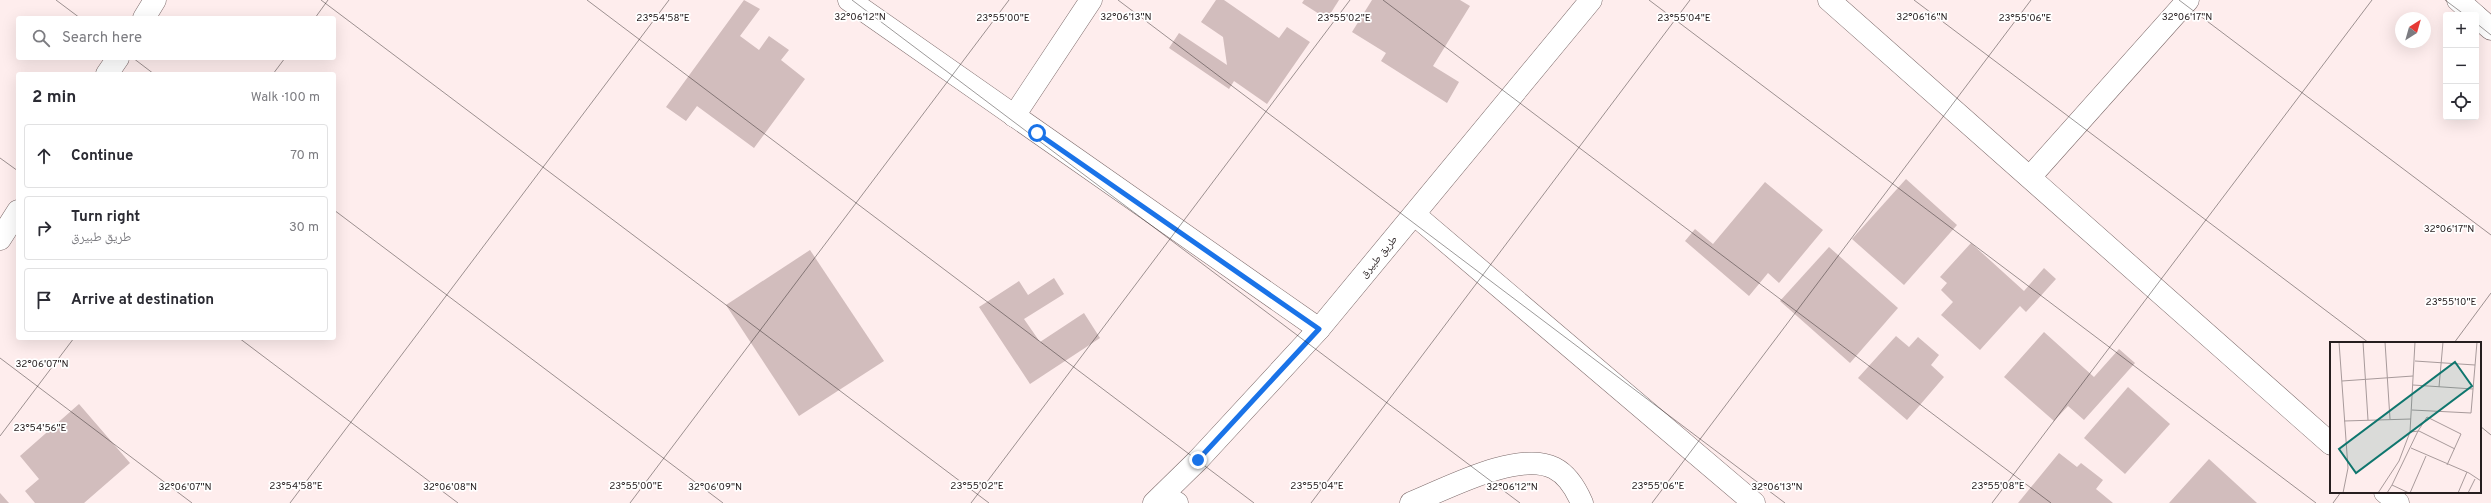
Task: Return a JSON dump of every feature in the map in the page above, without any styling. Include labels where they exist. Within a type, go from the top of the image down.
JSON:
[{"type":"street","points":[[145,16],[155,0]]},
{"type":"street","points":[[849,0],[1319,329]]},
{"type":"street","points":[[1014,116],[1091,0]]},
{"type":"street","name":"طريق طبيرق","points":[[1165,500],[1319,329],[1415,215],[1591,0]]},
{"type":"street","points":[[1829,0],[2330,443]]},
{"type":"street","points":[[2030,177],[2188,0]]},
{"type":"street","points":[[2458,0],[2471,12]]},
{"type":"street","points":[[2479,19],[2491,29]]},
{"type":"street","points":[[108,72],[117,60]]},
{"type":"street","points":[[0,239],[16,214]]},
{"type":"street","points":[[1415,215],[1754,503]]},
{"type":"street","points":[[1411,503],[1491,470],[1530,463],[1554,468],[1573,483],[1582,503]]},
{"type":"street","points":[[2386,493],[2398,503]]},
{"type":"building","points":[[744,0],[760,9],[740,36],[759,50],[769,36],[789,50],[781,60],[805,79],[754,148],[697,106],[686,121],[666,107]]},
{"type":"building","points":[[1216,0],[1224,0],[1279,38],[1287,27],[1310,42],[1267,104],[1234,81],[1229,89],[1169,48],[1179,33],[1227,65],[1223,37],[1201,22]]},
{"type":"building","points":[[1304,0],[1339,0],[1327,19],[1302,3]]},
{"type":"building","points":[[1372,0],[1460,0],[1470,6],[1433,66],[1459,82],[1447,103],[1381,61],[1386,53],[1352,32]]},
{"type":"building","points":[[1906,179],[1957,225],[1904,285],[1852,239]]},
{"type":"building","points":[[1765,182],[1823,230],[1779,283],[1768,273],[1749,296],[1685,241],[1695,229],[1713,244]]},
{"type":"building","points":[[1971,243],[2024,291],[2044,268],[2056,279],[2026,312],[2020,306],[1980,350],[1941,315],[1953,302],[1941,290],[1947,283],[1940,277]]},
{"type":"building","points":[[1829,247],[1898,308],[1850,363],[1780,301]]},
{"type":"building","points":[[810,250],[884,361],[799,416],[726,305]]},
{"type":"building","points":[[1054,278],[1064,294],[1024,319],[1040,342],[1084,313],[1100,338],[1030,384],[979,307],[1019,281],[1028,295]]},
{"type":"building","points":[[2044,332],[2094,377],[2119,349],[2135,363],[2084,420],[2068,406],[2054,421],[2004,377]]},
{"type":"building","points":[[1896,336],[1909,347],[1918,337],[1939,355],[1931,365],[1944,377],[1907,420],[1858,378]]},
{"type":"building","points":[[2128,387],[2170,424],[2125,474],[2084,438]]},
{"type":"building","points":[[79,404],[130,463],[84,503],[35,503],[25,491],[39,479],[20,456]]},
{"type":"building","points":[[2059,453],[2077,467],[2081,463],[2103,480],[2096,489],[2113,503],[2018,503]]},
{"type":"building","points":[[2209,459],[2257,503],[2169,503]]},
{"type":"building","points":[[0,493],[9,503],[0,503]]},
{"type":"route","points":[[1037,133],[1319,329],[1198,460]]}]
